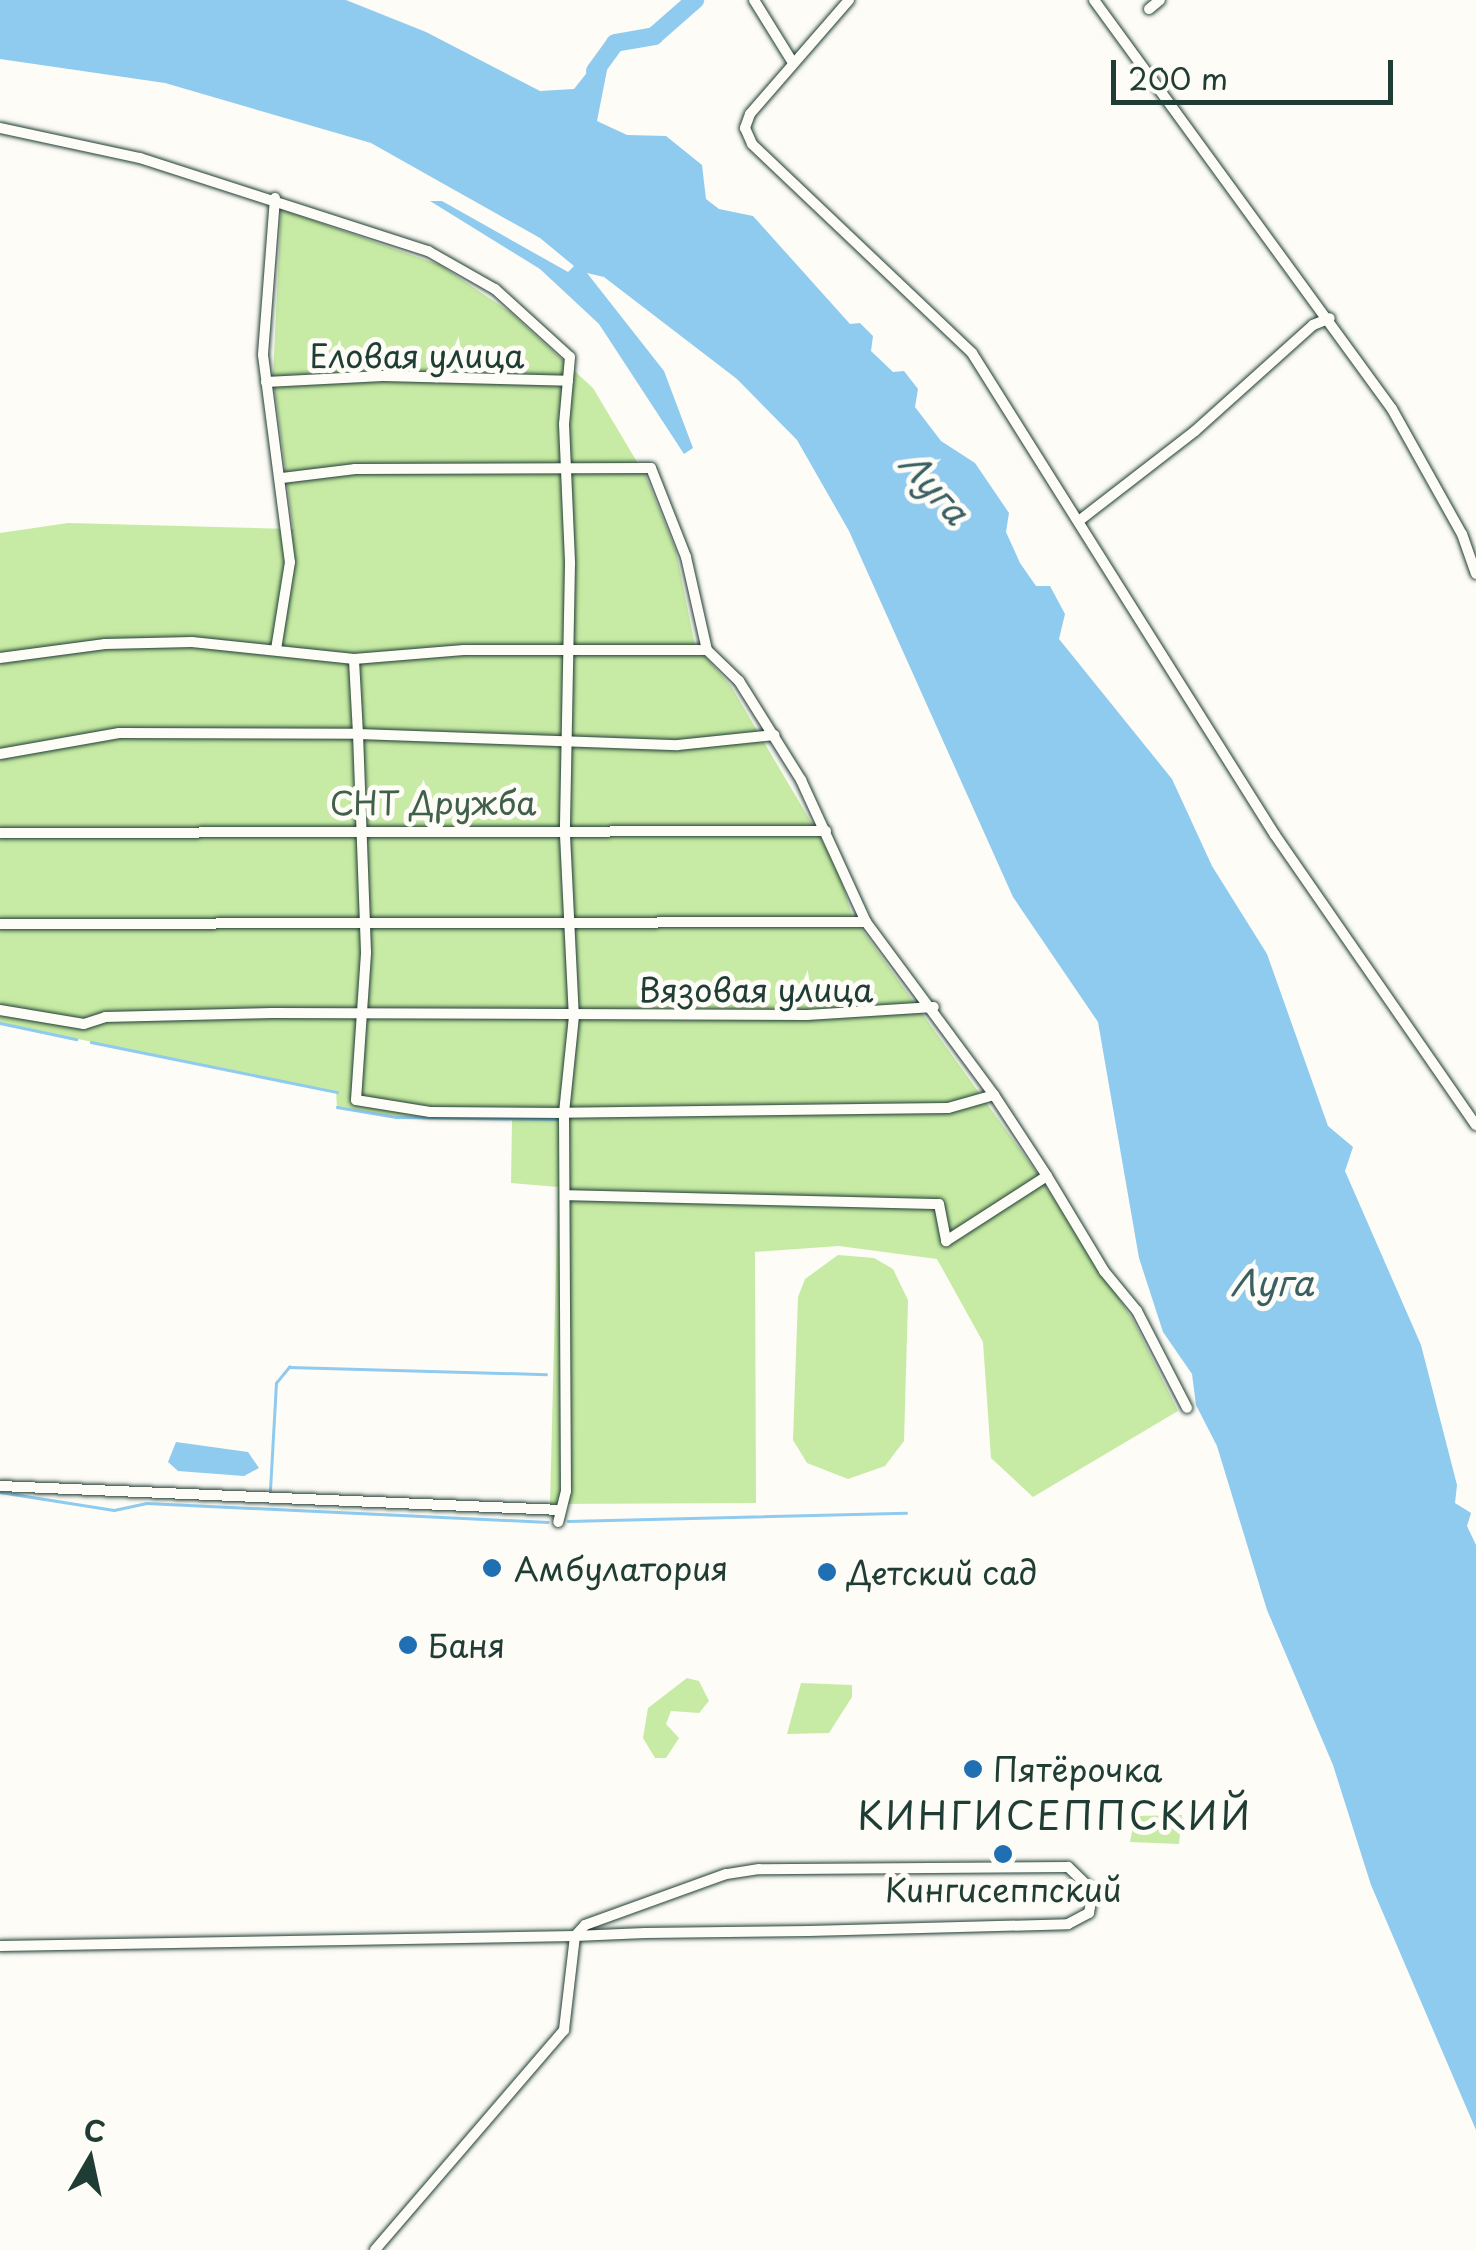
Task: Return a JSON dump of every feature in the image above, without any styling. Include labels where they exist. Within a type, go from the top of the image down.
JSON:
[{"type":"street","points":[[754,0],[793,63]]},
{"type":"street","points":[[849,0],[750,114],[745,128],[752,144],[972,353],[1276,836],[1476,1126]]},
{"type":"street","points":[[1094,0],[1330,318],[1392,409],[1462,534],[1476,574]]},
{"type":"street","points":[[1149,9],[1160,0]]},
{"type":"street","points":[[0,128],[140,158],[275,198],[428,251],[495,289],[570,357],[565,835],[567,926],[576,1016],[564,1113],[566,1491],[559,1516],[0,1486]]},
{"type":"street","points":[[275,198],[266,382],[282,478],[290,562],[276,648]]},
{"type":"street","points":[[1080,520],[1195,431],[1312,326],[1330,318]]},
{"type":"street","name":"Еловая улица","points":[[266,382],[383,376],[568,381]]},
{"type":"street","points":[[282,478],[355,469],[568,472],[651,468],[686,557],[707,650],[739,681],[774,735],[826,830],[866,922],[934,1008],[1096,1248],[1104,1271],[1137,1311],[1186,1408]]},
{"type":"street","points":[[0,658],[104,644],[276,648],[354,659],[568,649],[707,650]]},
{"type":"street","points":[[354,659],[366,922],[356,1100],[430,1112],[564,1113],[948,1108],[994,1095]]},
{"type":"street","points":[[0,754],[119,734],[358,734],[678,745],[774,735]]},
{"type":"street","points":[[0,833],[565,835],[826,830]]},
{"type":"street","points":[[0,924],[366,922],[567,926],[866,922]]},
{"type":"street","name":"Вязовая улица","points":[[0,1010],[84,1024],[105,1017],[863,1014],[934,1008]]},
{"type":"street","points":[[565,1194],[939,1204],[946,1241],[1047,1176]]},
{"type":"street","points":[[0,1946],[575,1936],[1068,1924],[1089,1913],[1093,1891],[1068,1867],[758,1868],[585,1925],[575,1936],[564,2030],[375,2250]]},
{"type":"green space","name":"СНТ Дружба","points":[[281,209],[440,265],[510,312],[593,388],[646,477],[676,551],[695,645],[731,686],[838,868],[852,916],[1039,1176],[1133,1320],[1178,1411],[1033,1497],[991,1458],[983,1342],[937,1259],[839,1246],[755,1252],[756,1503],[550,1504],[558,1187],[511,1183],[512,1120],[396,1117],[337,1107],[336,1092],[0,1023],[0,533],[68,523],[293,529],[273,376]]},
{"type":"green space","points":[[838,1255],[874,1258],[893,1269],[908,1300],[904,1441],[885,1466],[848,1479],[807,1463],[793,1440],[798,1297],[805,1279]]},
{"type":"green space","points":[[687,1678],[699,1681],[709,1701],[699,1713],[671,1711],[666,1724],[679,1738],[666,1758],[655,1758],[643,1738],[648,1708]]},
{"type":"green space","points":[[801,1683],[852,1685],[852,1697],[829,1733],[787,1734]]},
{"type":"green space","points":[[1182,1815],[1179,1844],[1130,1842],[1135,1816]]},
{"type":"water","name":"Луга","points":[[0,0],[346,0],[426,32],[540,91],[574,89],[605,50],[609,60],[597,121],[627,135],[666,136],[702,165],[706,199],[719,209],[753,216],[850,324],[860,323],[873,336],[871,351],[893,372],[904,371],[918,389],[915,407],[941,441],[975,463],[1009,513],[1006,532],[1020,563],[1036,586],[1050,586],[1065,614],[1059,639],[1172,779],[1212,866],[1267,954],[1328,1126],[1353,1147],[1345,1171],[1421,1345],[1457,1485],[1455,1503],[1471,1513],[1467,1526],[1476,1545],[1476,2130],[1371,1885],[1333,1765],[1267,1610],[1217,1446],[1196,1405],[1192,1374],[1163,1332],[1139,1258],[1098,1022],[1013,897],[849,531],[797,440],[737,379],[604,277],[587,273],[664,371],[693,448],[684,454],[599,324],[540,269],[430,201],[442,201],[568,272],[574,266],[540,238],[371,143],[165,83],[0,59]]},
{"type":"water","points":[[176,1442],[248,1452],[259,1468],[244,1476],[178,1471],[168,1462]]},
{"type":"waterway","points":[[595,71],[615,43],[654,36],[695,0]]},
{"type":"waterway","points":[[0,1023],[76,1039]]},
{"type":"waterway","points":[[91,1042],[337,1092]]},
{"type":"waterway","points":[[337,1107],[396,1117],[556,1119]]},
{"type":"waterway","points":[[270,1490],[276,1383],[289,1367],[546,1374]]},
{"type":"waterway","points":[[0,1492],[114,1510],[146,1503],[548,1522]]},
{"type":"waterway","points":[[568,1521],[906,1513]]},
{"type":"place","name":"Амбулатория","points":[[492,1568]]},
{"type":"place","name":"Детский сад","points":[[827,1572]]},
{"type":"place","name":"Баня","points":[[408,1645]]},
{"type":"place","name":"Пятёрочка","points":[[973,1769]]},
{"type":"place","name":"Кингисеппский","points":[[1003,1854]]},
{"type":"district","name":"КИНГИСЕППСКИЙ","points":[[1055,1815]]}]
